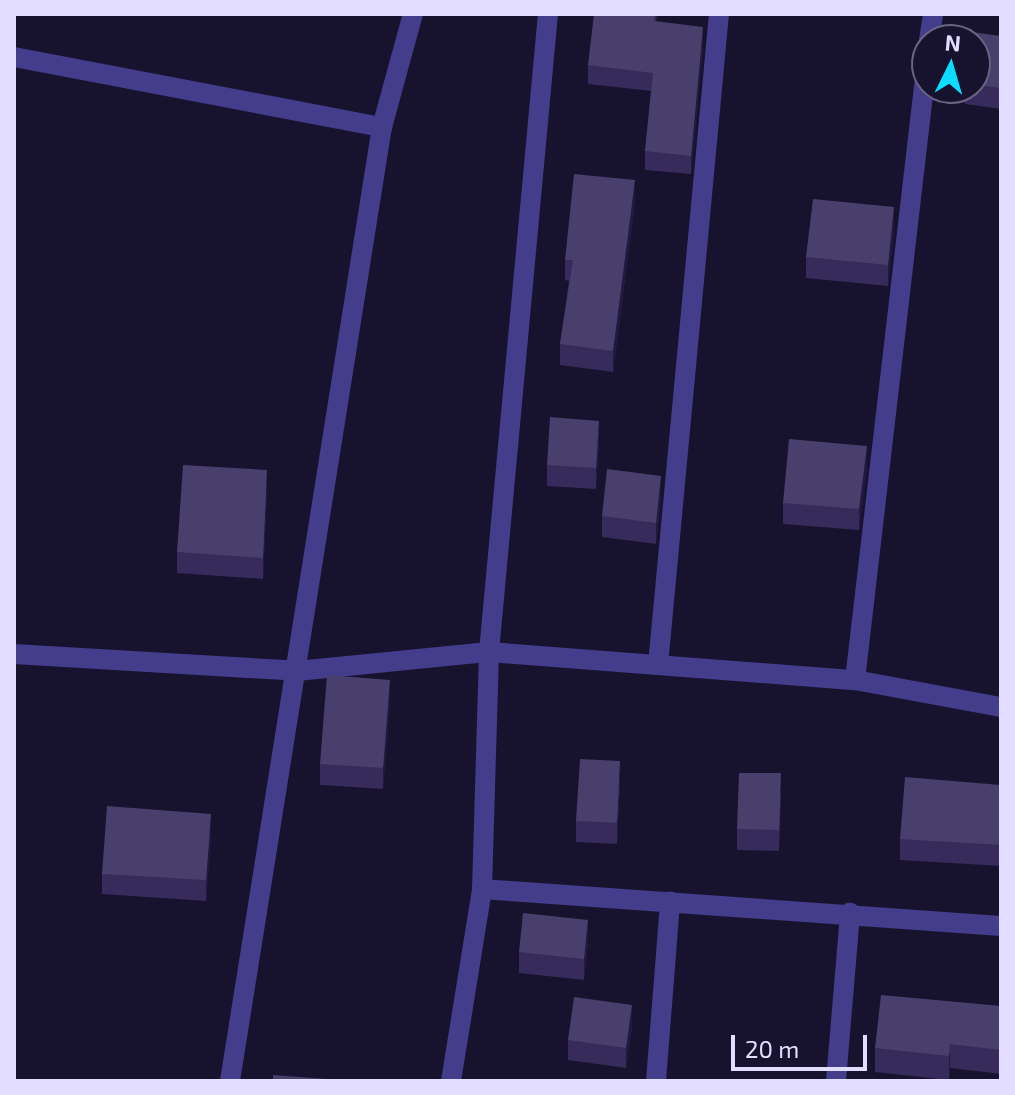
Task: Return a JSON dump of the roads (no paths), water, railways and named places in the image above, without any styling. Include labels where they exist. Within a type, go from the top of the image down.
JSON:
[{"type":"street","points":[[230,1081],[382,127],[413,14]]},
{"type":"street","points":[[451,1081],[482,889],[489,652],[548,14]]},
{"type":"street","points":[[658,665],[719,14]]},
{"type":"street","points":[[14,57],[382,127]]},
{"type":"street","points":[[855,680],[922,104]]},
{"type":"street","points":[[14,654],[297,671],[489,652],[855,680],[1001,707]]},
{"type":"street","points":[[482,889],[1001,926]]},
{"type":"street","points":[[656,1081],[670,902]]},
{"type":"street","points":[[836,1081],[850,913]]}]
